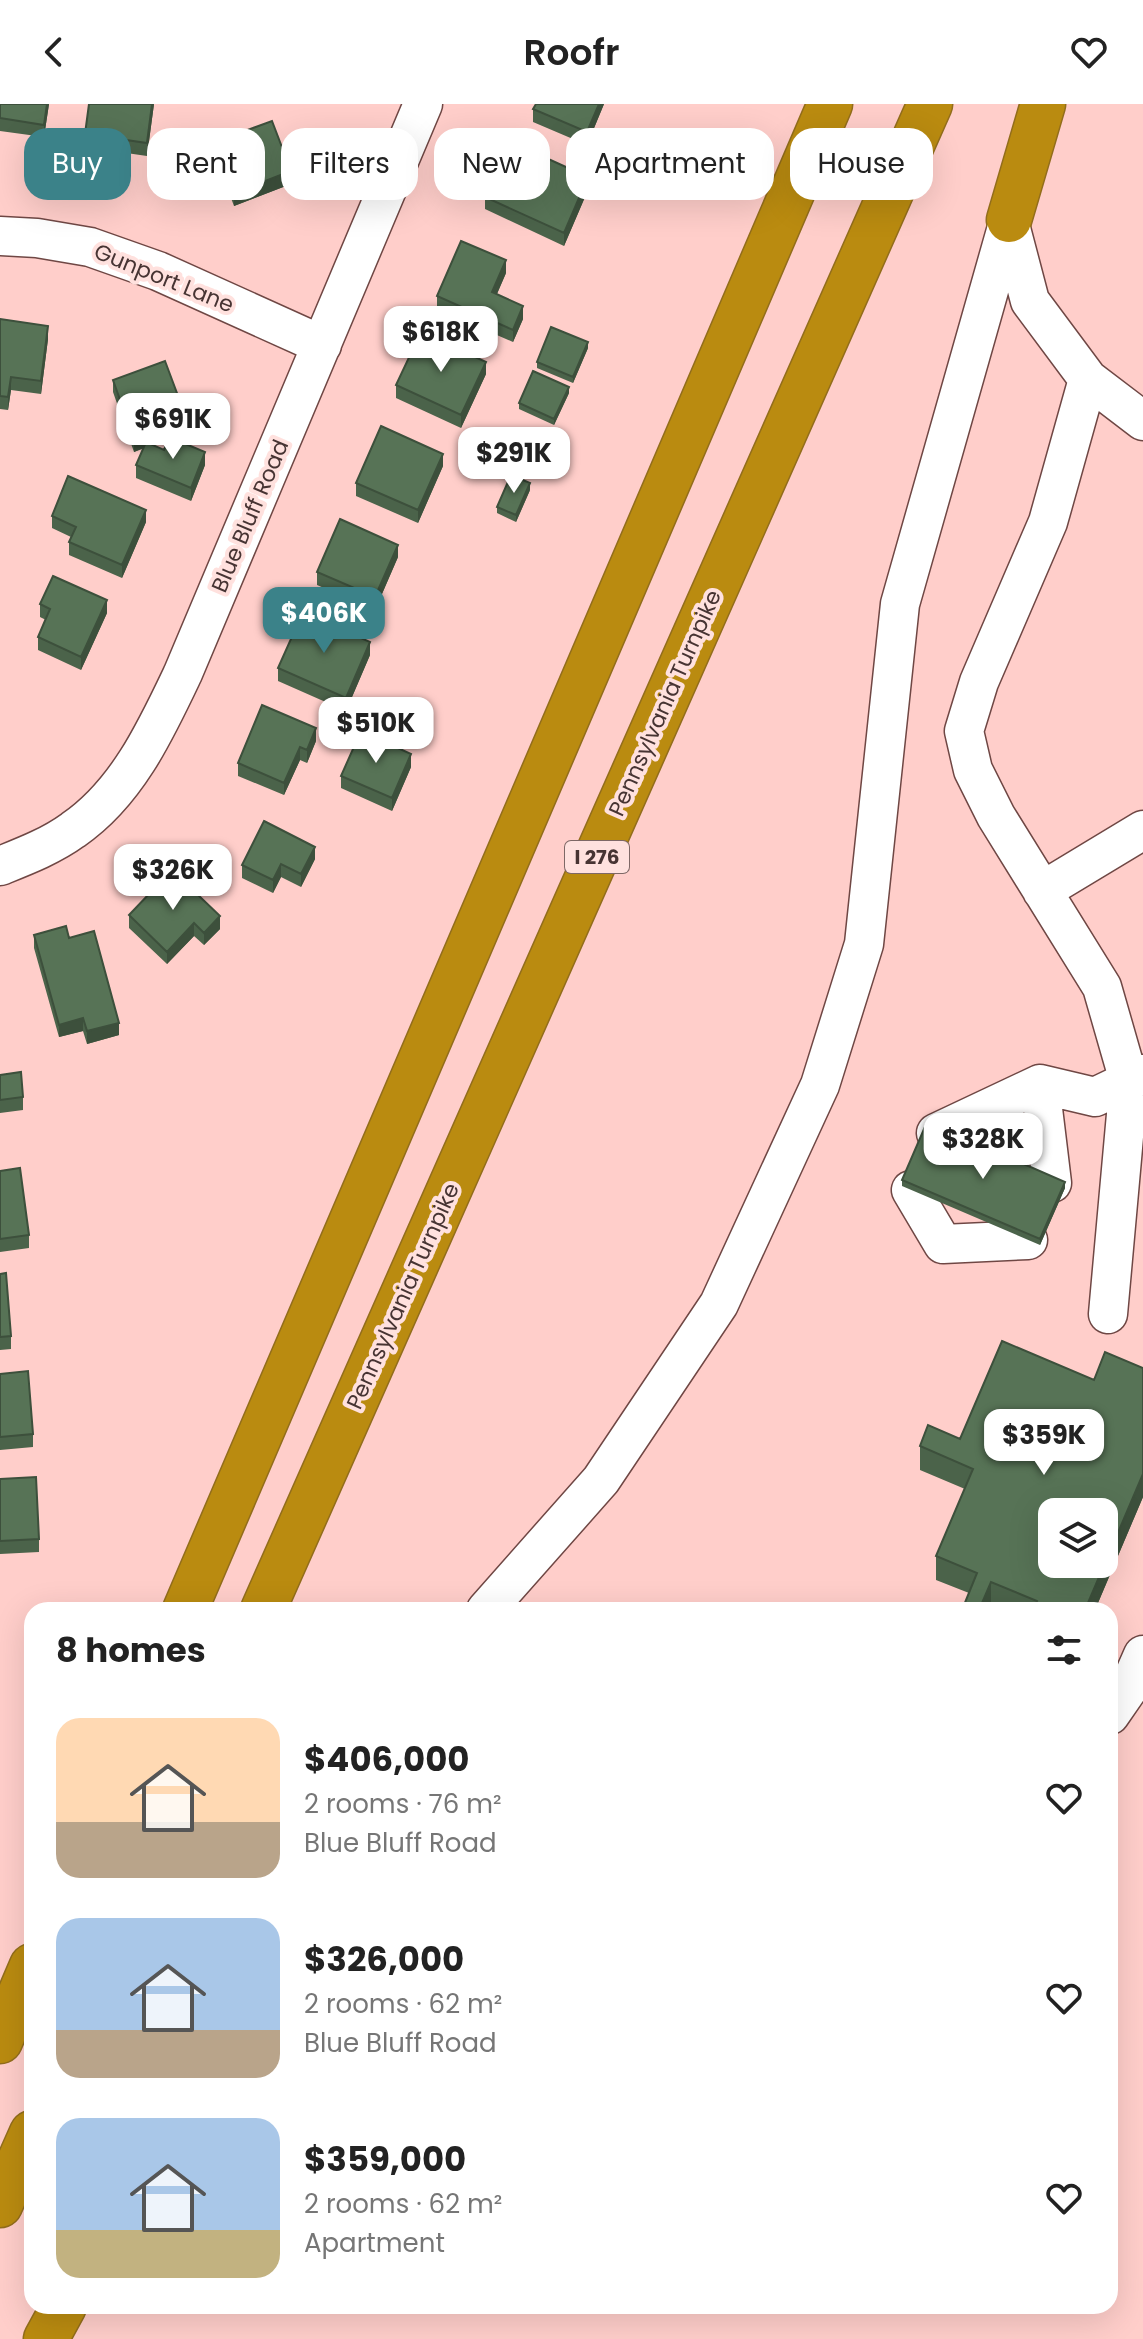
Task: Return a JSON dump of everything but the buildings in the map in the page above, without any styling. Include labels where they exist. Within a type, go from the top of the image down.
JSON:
[{"type":"highway","points":[[188,1602],[830,104]]},
{"type":"highway","name":"Pennsylvania Turnpike","points":[[267,1602],[930,104]]},
{"type":"highway","points":[[1009,220],[1043,104]]},
{"type":"highway","points":[[0,2041],[24,1985]]},
{"type":"highway","points":[[0,2205],[24,2151]]},
{"type":"highway","points":[[46,2339],[60,2314]]},
{"type":"street","name":"Blue Bluff Road","points":[[0,866],[32,854],[74,830],[118,789],[154,735],[423,104]]},
{"type":"street","points":[[1009,220],[1030,301],[1088,379],[1143,421]]},
{"type":"street","points":[[493,1602],[601,1480],[719,1304],[820,1085],[864,944],[900,604],[1009,220]]},
{"type":"street","name":"Gunport Lane","points":[[0,236],[37,238],[90,247],[158,271],[322,345]]},
{"type":"street","points":[[1088,379],[1048,522],[979,682],[964,731],[973,770],[996,816],[1102,987],[1136,1078],[1108,1314]]},
{"type":"street","points":[[1042,891],[1143,830]]},
{"type":"street","points":[[952,1140],[1040,1084],[1095,1097],[1136,1078]]},
{"type":"street","points":[[1040,1084],[1040,1178]]},
{"type":"street","points":[[928,1197],[943,1244],[1016,1235]]},
{"type":"street","points":[[1118,1703],[1143,1655]]}]
